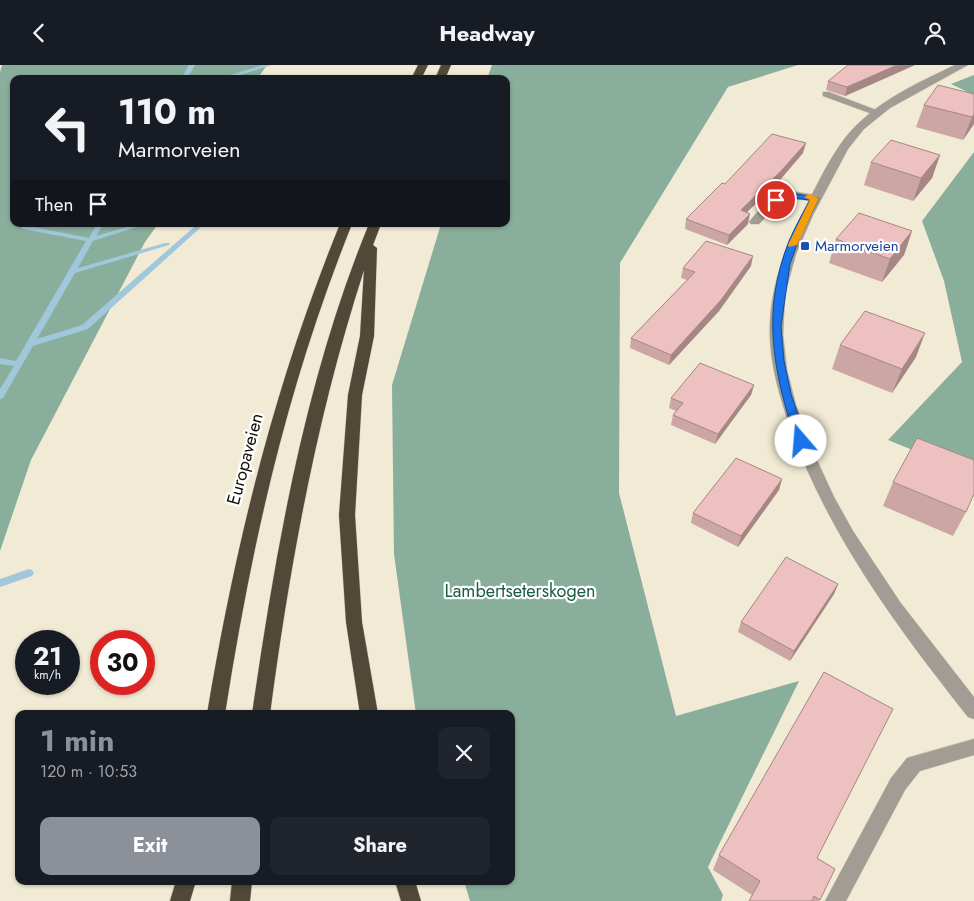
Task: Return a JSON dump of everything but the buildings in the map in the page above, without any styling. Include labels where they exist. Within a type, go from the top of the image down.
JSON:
[{"type":"highway","name":"Europaveien","points":[[217,710],[243,564],[261,485],[312,311],[345,227]]},
{"type":"highway","points":[[262,710],[298,487],[329,362],[374,227]]},
{"type":"highway","points":[[368,710],[354,622],[347,515],[355,395],[366,336],[374,227]]},
{"type":"highway","points":[[180,901],[186,885]]},
{"type":"highway","points":[[187,901],[188,885]]},
{"type":"highway","points":[[240,901],[242,885]]},
{"type":"highway","points":[[406,885],[411,901]]},
{"type":"street","points":[[963,65],[904,95],[879,113],[848,140],[794,239],[786,264],[778,304],[777,344],[786,394],[801,441],[837,521],[909,628],[974,711]]},
{"type":"street","points":[[826,94],[879,113]]},
{"type":"street","points":[[755,222],[776,200],[792,195],[815,198]]},
{"type":"street","points":[[835,901],[898,784],[914,764],[974,747]]},
{"type":"green space","points":[[2,65],[267,65],[260,75],[10,75],[10,227],[156,227],[145,242],[31,460],[0,551],[0,72]]},
{"type":"green space","name":"Lambertseterskogen","points":[[492,65],[798,65],[728,87],[620,263],[619,493],[676,716],[799,681],[708,867],[723,895],[721,901],[470,901],[465,885],[515,885],[515,710],[415,710],[394,554],[392,385],[440,227],[510,227],[510,75],[488,75]]},
{"type":"green space","points":[[974,75],[974,95],[951,84]]},
{"type":"green space","points":[[974,152],[974,475],[888,440],[962,362],[944,281],[922,221]]},
{"type":"waterway","points":[[186,75],[192,65]]},
{"type":"waterway","points":[[234,75],[269,65]]},
{"type":"waterway","points":[[23,227],[91,240]]},
{"type":"waterway","points":[[91,240],[98,227]]},
{"type":"waterway","points":[[91,240],[133,227]]},
{"type":"waterway","points":[[30,344],[85,327],[198,227]]},
{"type":"waterway","points":[[72,272],[91,240]]},
{"type":"waterway","points":[[72,272],[167,244]]},
{"type":"waterway","points":[[30,344],[72,272]]},
{"type":"waterway","points":[[0,396],[30,344]]},
{"type":"waterway","points":[[0,361],[18,364]]},
{"type":"waterway","points":[[0,583],[29,573]]},
{"type":"slow traffic","points":[[792,245],[815,198],[809,197]]},
{"type":"place","name":"Marmorveien","points":[[805,246]]},
{"type":"route","points":[[776,200],[792,195],[815,198],[794,239],[786,264],[778,304],[776,326],[779,361],[786,394],[801,441]]}]
